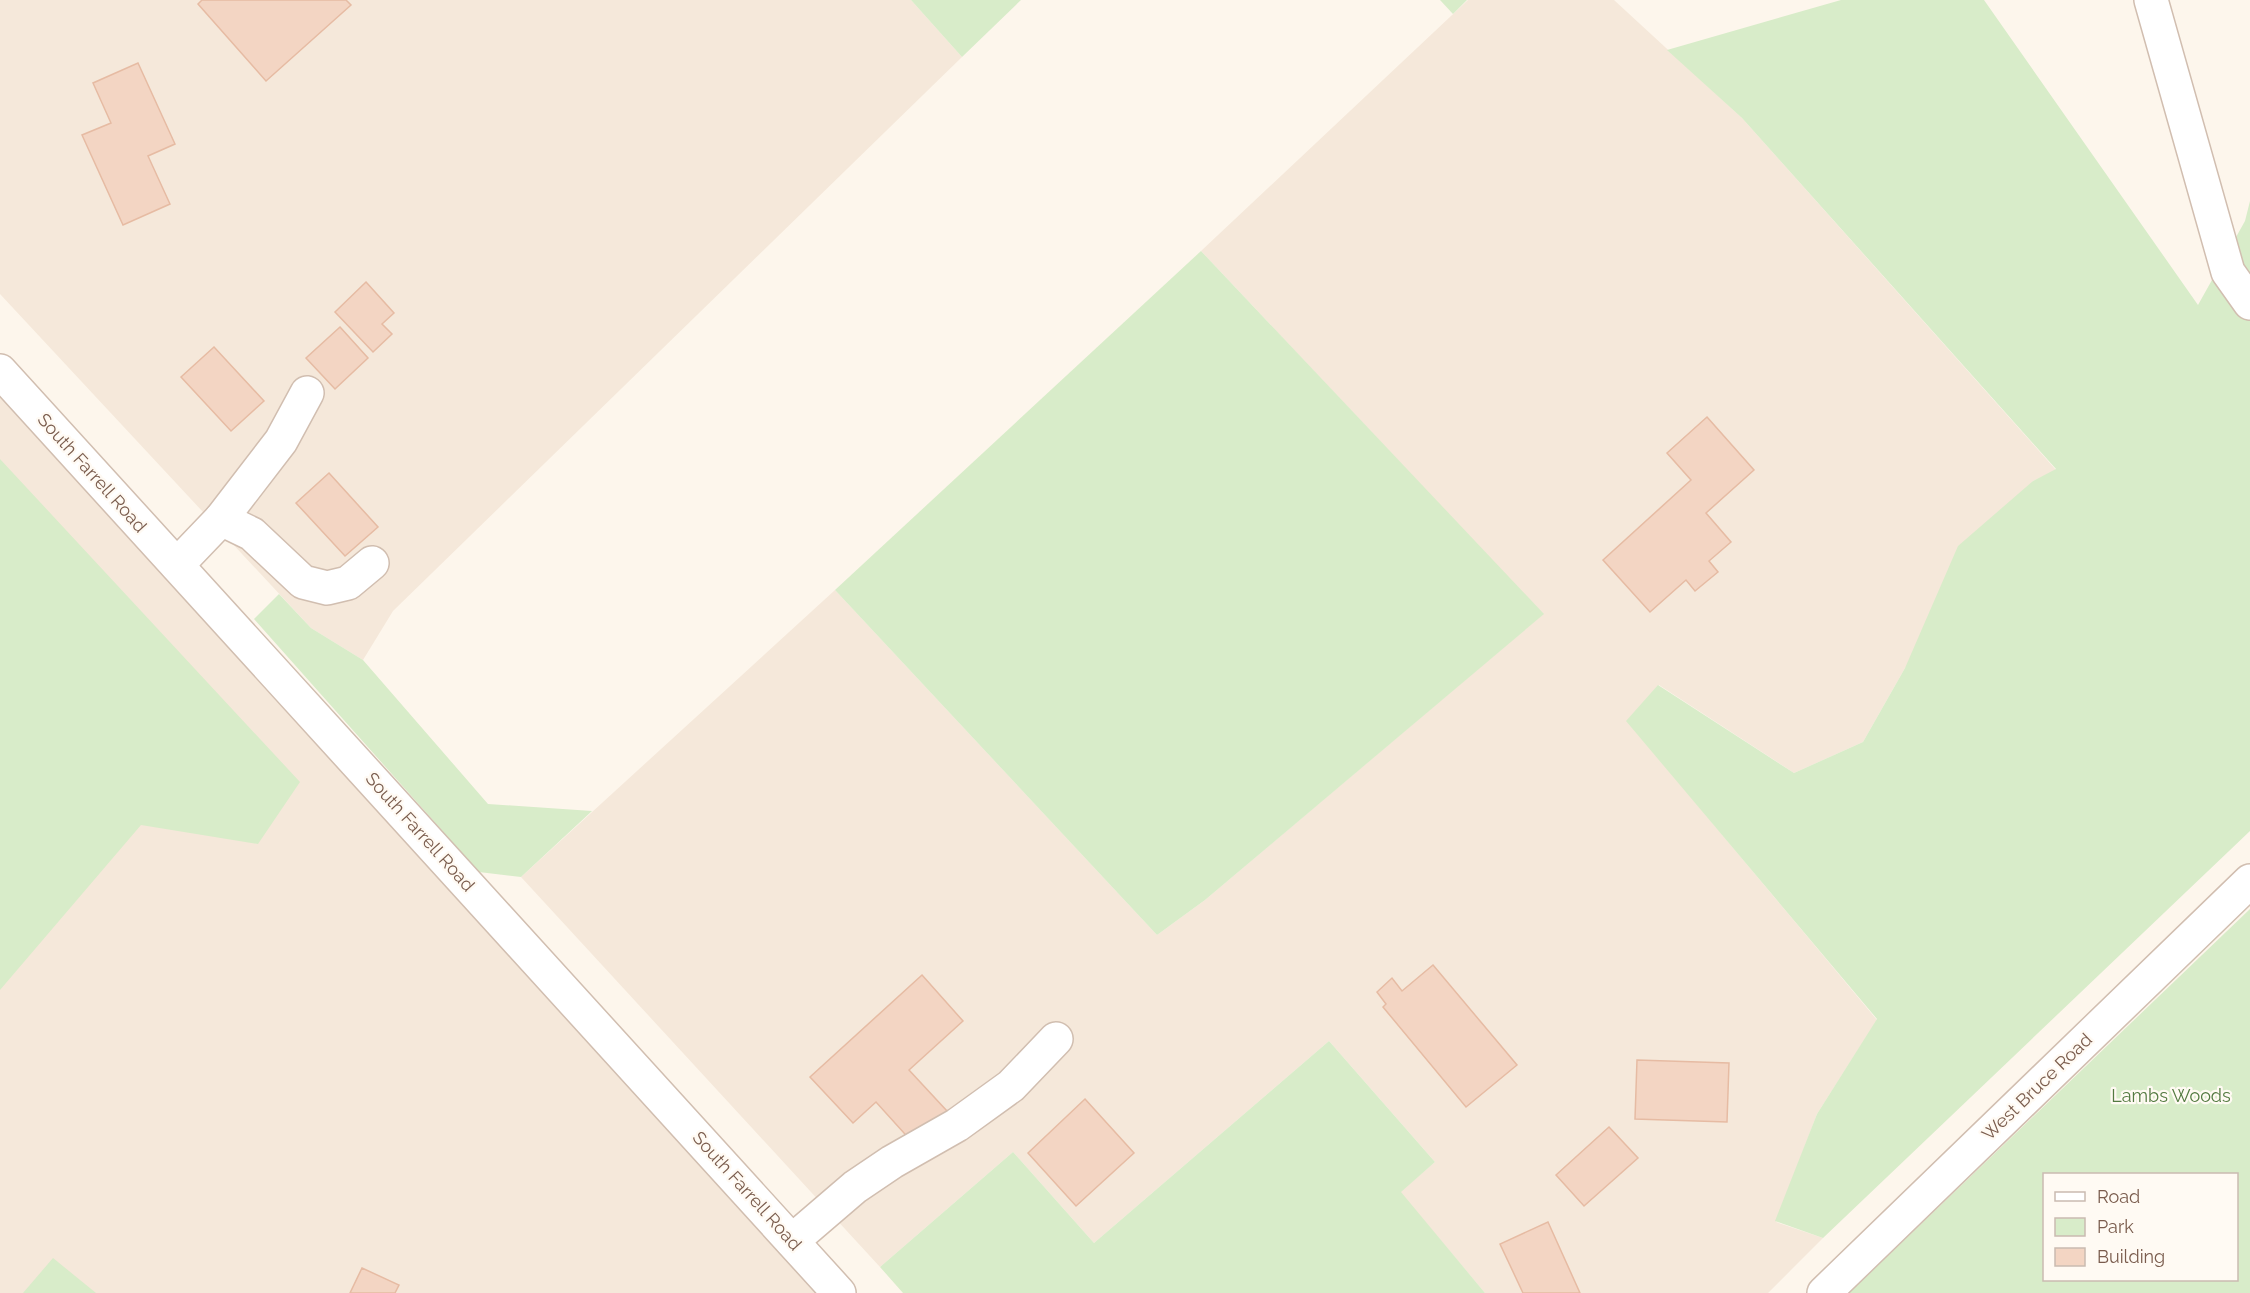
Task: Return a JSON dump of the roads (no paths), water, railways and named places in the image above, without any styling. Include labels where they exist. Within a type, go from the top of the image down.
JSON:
[{"type":"street","points":[[2151,0],[2228,272],[2250,303]]},
{"type":"street","name":"South Farrell Road","points":[[0,371],[839,1293]]},
{"type":"street","points":[[177,565],[220,519],[281,441],[307,393]]},
{"type":"street","points":[[220,519],[252,534],[303,582],[327,588],[348,583],[372,563]]},
{"type":"street","name":"West Bruce Road","points":[[1824,1293],[2250,881]]},
{"type":"street","points":[[792,1241],[855,1187],[892,1162],[957,1125],[1011,1086],[1056,1039]]},
{"type":"park label","name":"Lambs Woods","points":[[2171,1096]]}]
